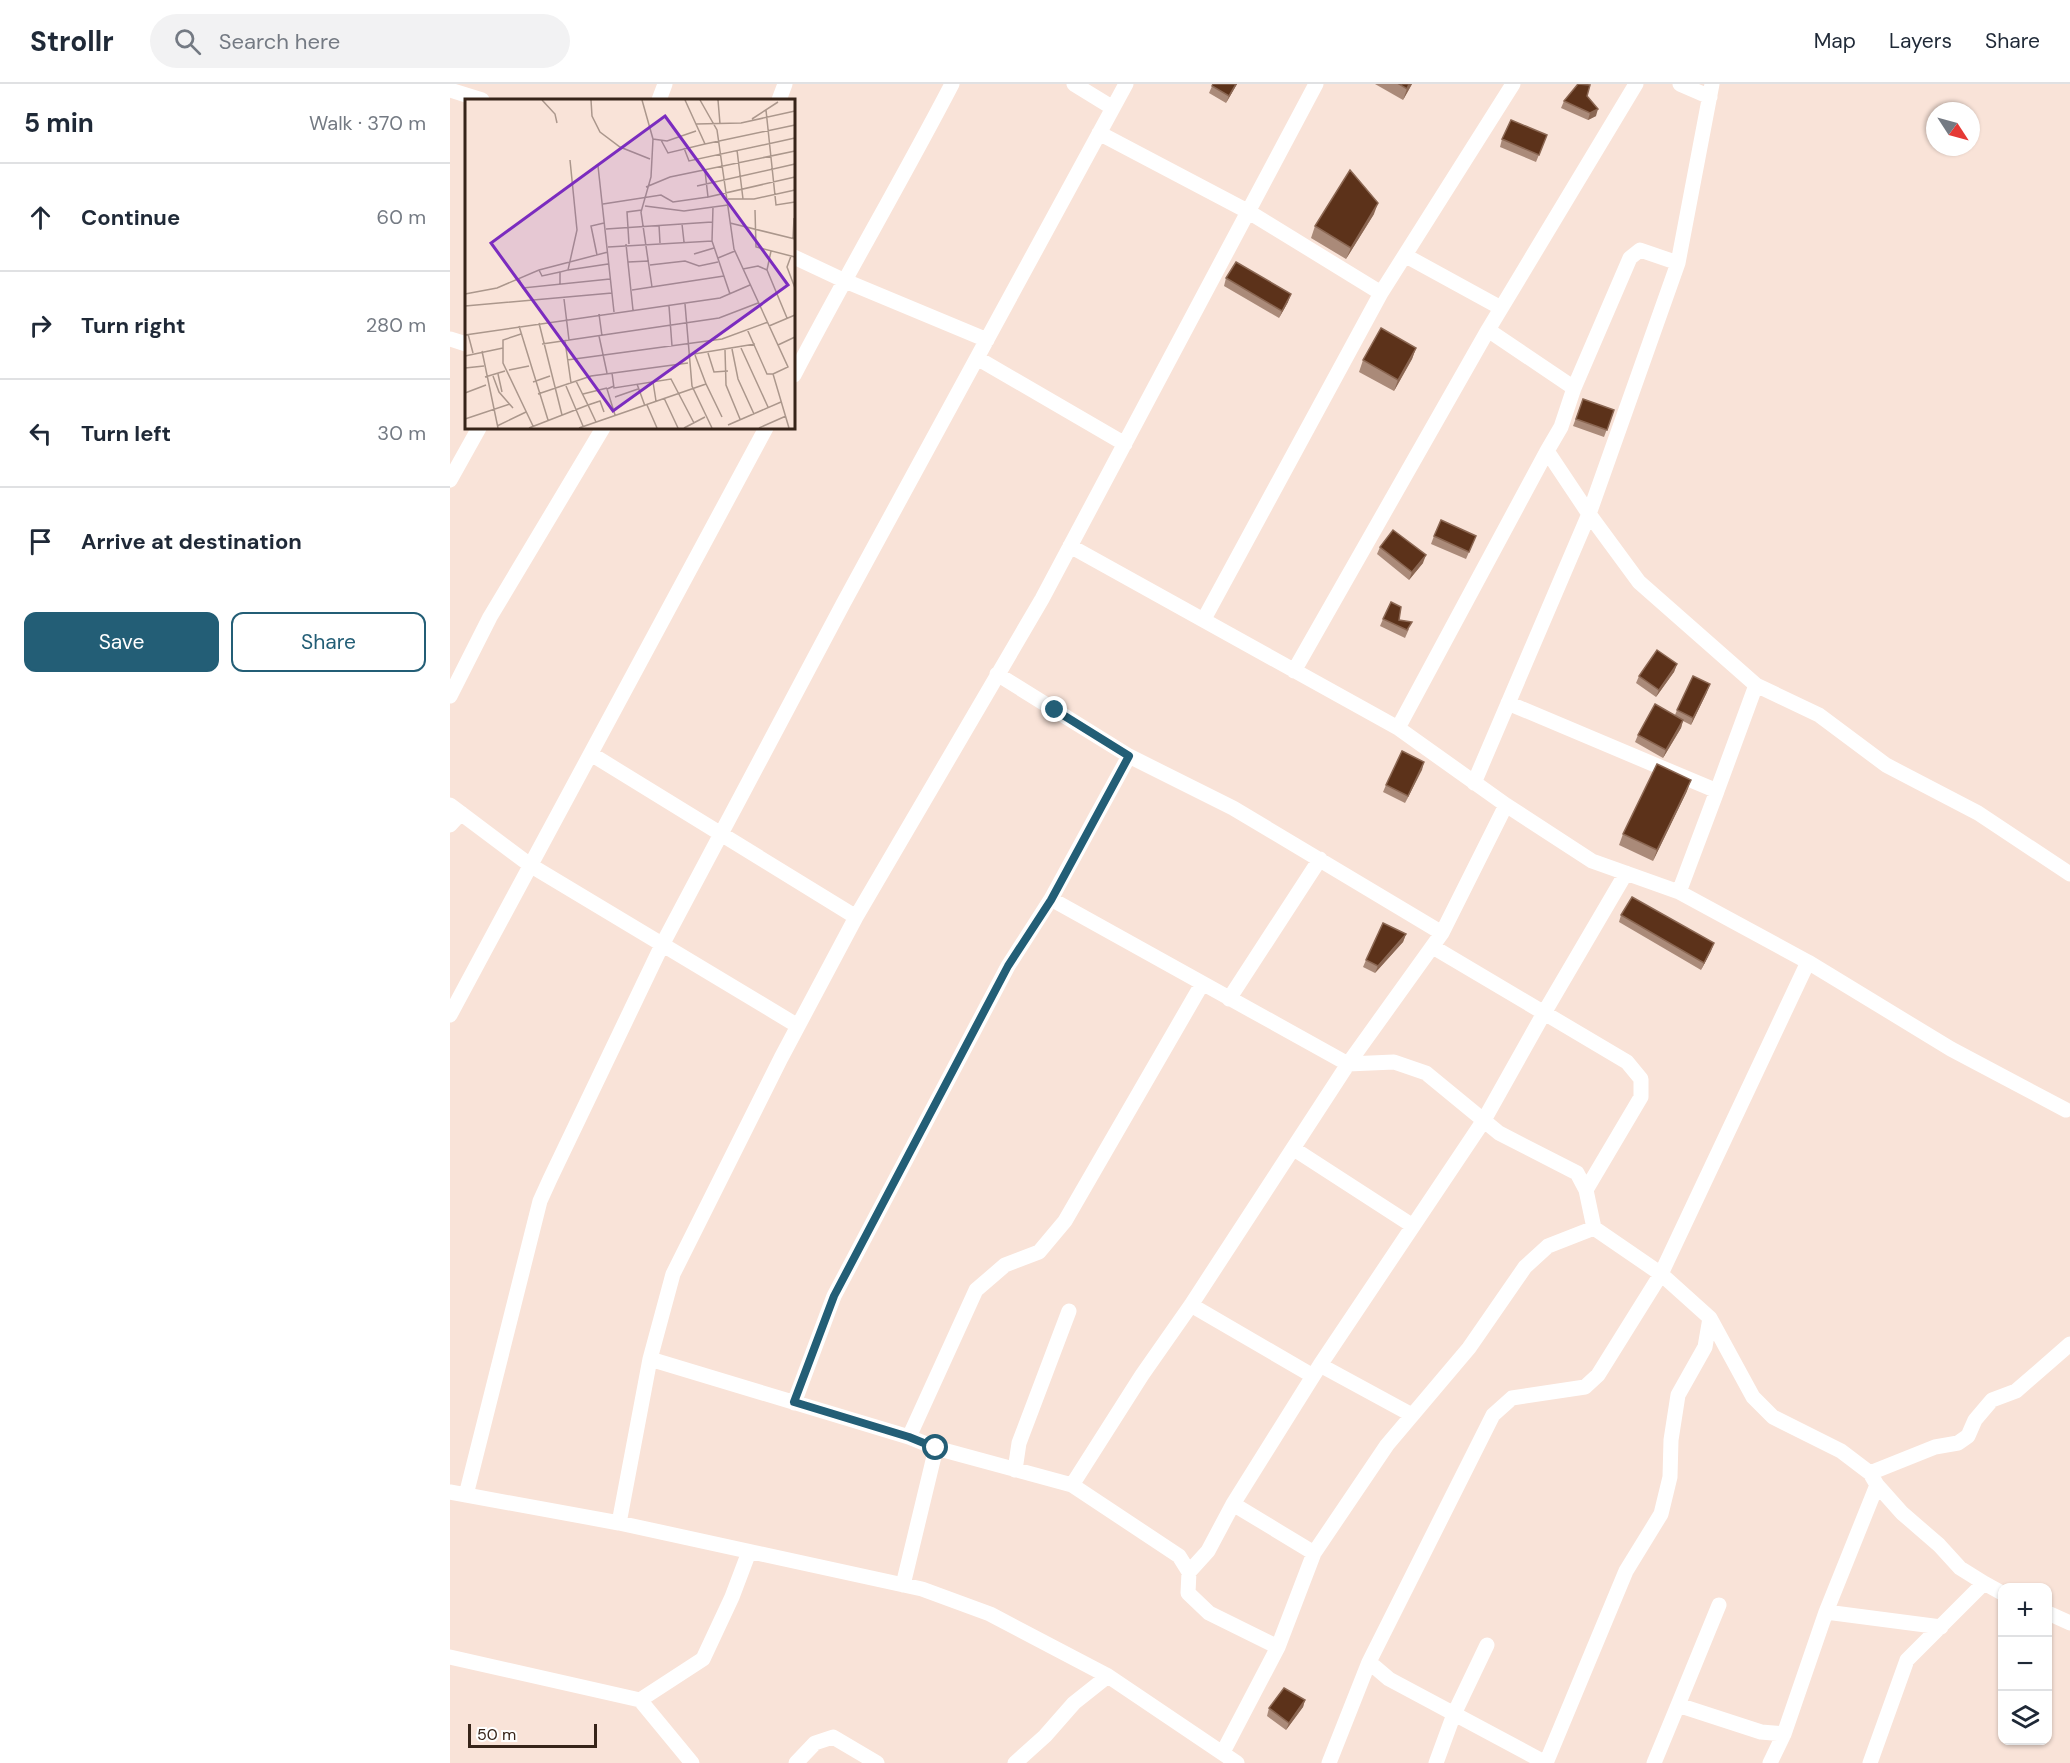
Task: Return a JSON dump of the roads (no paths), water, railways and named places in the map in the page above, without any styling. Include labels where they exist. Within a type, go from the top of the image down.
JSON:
[{"type":"street","points":[[659,99],[665,84]]},
{"type":"street","points":[[779,99],[785,84]]},
{"type":"street","points":[[795,373],[843,280],[907,170],[952,84]]},
{"type":"street","points":[[1074,84],[1113,108]]},
{"type":"street","points":[[466,1495],[540,1201],[662,945],[1126,84]]},
{"type":"street","points":[[619,1523],[650,1359],[673,1275],[798,1026],[856,917],[1042,599],[1316,84]]},
{"type":"street","points":[[1204,619],[1382,293],[1513,84]]},
{"type":"street","points":[[1294,672],[1488,330],[1636,84]]},
{"type":"street","points":[[1474,783],[1589,514],[1678,263],[1711,90],[1680,84]]},
{"type":"street","points":[[450,90],[479,99]]},
{"type":"street","points":[[1100,133],[1249,212],[1382,293]]},
{"type":"street","points":[[1398,728],[1561,427],[1574,388],[1630,258],[1640,250],[1678,263]]},
{"type":"street","points":[[1406,256],[1501,308]]},
{"type":"street","points":[[795,257],[987,340]]},
{"type":"street","points":[[1488,330],[1574,388]]},
{"type":"street","points":[[450,339],[465,344]]},
{"type":"street","points":[[977,358],[1125,444]]},
{"type":"street","points":[[451,474],[478,429]]},
{"type":"street","points":[[450,696],[490,616],[602,429]]},
{"type":"street","points":[[450,1015],[764,429]]},
{"type":"street","points":[[1547,451],[1589,514],[1639,582],[1756,685],[1819,715],[1886,765],[1978,813],[2070,874]]},
{"type":"street","points":[[1070,546],[1398,728],[1506,805],[1592,861],[1679,892],[1808,962],[1951,1049],[2066,1110]]},
{"type":"street","points":[[997,674],[1129,756],[1233,808],[1442,933]]},
{"type":"street","points":[[1679,892],[1756,685]]},
{"type":"street","points":[[1508,704],[1717,791]]},
{"type":"street","points":[[591,754],[856,917]]},
{"type":"street","points":[[794,1402],[834,1296],[1008,966],[1051,900],[1129,756]]},
{"type":"street","points":[[1072,1485],[1348,1064],[1442,933],[1506,805]]},
{"type":"street","points":[[450,825],[455,809],[530,865],[798,1026]]},
{"type":"street","points":[[1229,999],[1320,859]]},
{"type":"street","points":[[1189,1572],[1208,1551],[1233,1504],[1317,1370],[1484,1120],[1626,873]]},
{"type":"street","points":[[1051,900],[1348,1064],[1394,1062],[1426,1073],[1500,1133],[1576,1173],[1586,1190],[1594,1228],[1661,1274],[1710,1318],[1753,1396],[1773,1417],[1841,1451],[1874,1479],[1902,1513],[1939,1545],[1960,1568],[1998,1591]]},
{"type":"street","points":[[1433,947],[1626,1062],[1641,1079],[1641,1097],[1586,1190]]},
{"type":"street","points":[[1329,1763],[1369,1662],[1493,1415],[1512,1398],[1585,1387],[1598,1376],[1661,1274],[1808,962]]},
{"type":"street","points":[[909,1437],[976,1290],[1005,1265],[1039,1252],[1065,1221],[1202,984]]},
{"type":"street","points":[[1294,1149],[1413,1226]]},
{"type":"street","points":[[1223,1752],[1278,1647],[1314,1553],[1387,1445],[1469,1348],[1525,1267],[1548,1246],[1594,1228]]},
{"type":"street","points":[[1191,1305],[1317,1370],[1412,1415]]},
{"type":"street","points":[[1015,1470],[1019,1443],[1068,1311]]},
{"type":"street","points":[[1369,1662],[1389,1679],[1546,1763],[1626,1570],[1661,1514],[1670,1477],[1671,1440],[1678,1395],[1705,1347],[1710,1318]]},
{"type":"street","points":[[1770,1763],[1784,1734],[1874,1479],[1935,1447],[1958,1443],[1968,1436],[1975,1420],[1992,1400],[2016,1391],[2070,1344]]},
{"type":"street","points":[[650,1359],[909,1437],[936,1448],[1072,1485],[1179,1556],[1189,1572],[1188,1593],[1209,1613],[1278,1647]]},
{"type":"street","points":[[903,1585],[936,1448]]},
{"type":"street","points":[[450,1492],[619,1523],[922,1589],[990,1614],[1108,1676],[1237,1763]]},
{"type":"street","points":[[1233,1504],[1314,1553]]},
{"type":"street","points":[[640,1700],[703,1659],[732,1597],[749,1552]]},
{"type":"street","points":[[1870,1763],[1907,1660],[1984,1583]]},
{"type":"street","points":[[1654,1763],[1719,1605]]},
{"type":"street","points":[[1826,1612],[1941,1627]]},
{"type":"street","points":[[2052,1615],[2070,1623]]},
{"type":"street","points":[[1436,1763],[1454,1714],[1488,1645]]},
{"type":"street","points":[[450,1657],[640,1700],[692,1763]]},
{"type":"street","points":[[1016,1763],[1045,1736],[1074,1703],[1108,1676]]},
{"type":"street","points":[[1678,1705],[1761,1732],[1784,1734]]},
{"type":"street","points":[[796,1763],[815,1743],[833,1737],[878,1763]]}]
